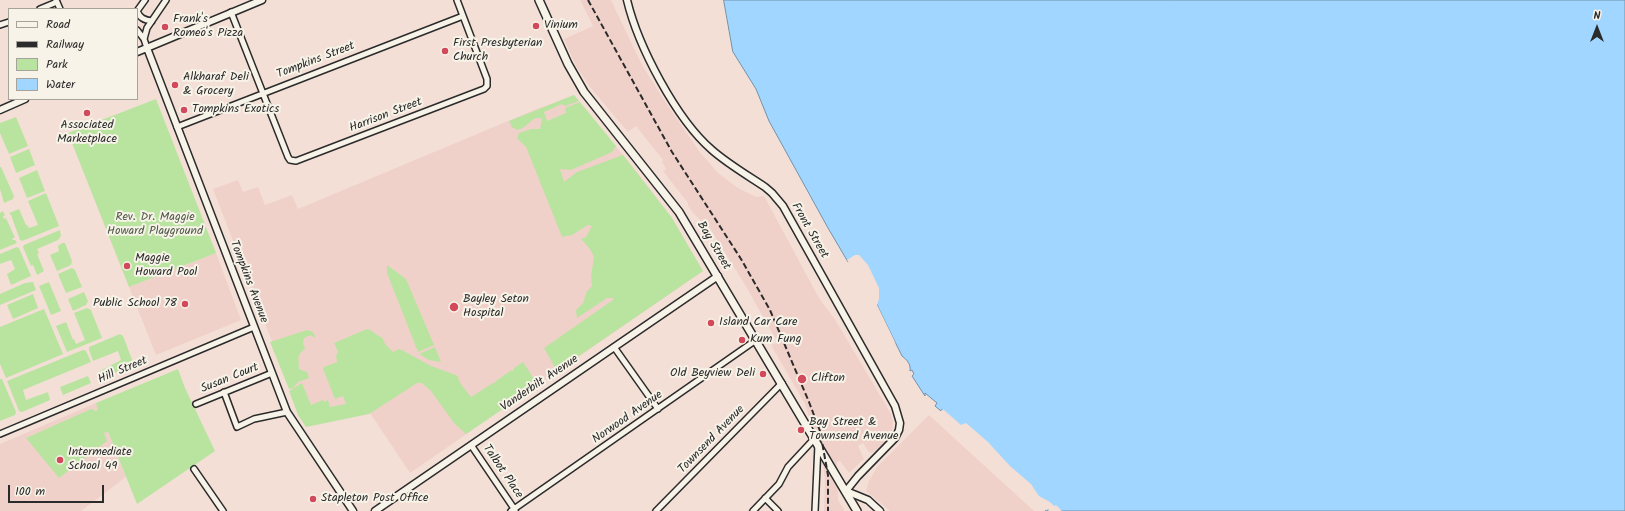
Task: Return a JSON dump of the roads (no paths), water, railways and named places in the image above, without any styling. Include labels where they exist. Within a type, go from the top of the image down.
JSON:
[{"type":"main road","name":"Bay Street","points":[[539,0],[575,78],[584,92],[679,212],[857,511]]},
{"type":"street","points":[[138,10],[145,0]]},
{"type":"street","points":[[144,39],[147,28],[166,0]]},
{"type":"street","points":[[138,52],[262,0]]},
{"type":"street","points":[[457,0],[463,16]]},
{"type":"street","name":"Front Street","points":[[627,0],[646,55],[671,98],[694,132],[712,151],[765,187],[783,206],[895,406],[900,423],[899,430],[895,438],[858,476],[846,491]]},
{"type":"street","points":[[42,8],[56,1]]},
{"type":"street","points":[[231,12],[263,93]]},
{"type":"street","points":[[138,13],[140,17],[145,20],[152,21]]},
{"type":"street","name":"Harrison Street","points":[[263,93],[290,160],[298,160],[480,91],[487,86],[487,79],[463,16]]},
{"type":"street","name":"Tompkins Street","points":[[177,127],[463,16]]},
{"type":"street","points":[[138,31],[144,39],[146,48]]},
{"type":"street","name":"Tompkins Avenue","points":[[146,48],[287,412],[353,511]]},
{"type":"street","points":[[0,110],[24,100]]},
{"type":"street","name":"Vanderbilt Avenue","points":[[375,511],[718,276]]},
{"type":"street","name":"Hill Street","points":[[0,434],[254,327]]},
{"type":"street","name":"Norwood Avenue","points":[[513,510],[756,340]]},
{"type":"street","points":[[614,347],[658,409]]},
{"type":"street","name":"Susan Court","points":[[196,404],[272,373]]},
{"type":"street","name":"Townsend Avenue","points":[[656,511],[782,383]]},
{"type":"street","points":[[224,392],[237,427],[254,419],[287,412]]},
{"type":"street","points":[[753,511],[779,484],[788,467],[816,442]]},
{"type":"street","points":[[815,511],[816,442]]},
{"type":"street","name":"Talbot Place","points":[[471,445],[513,510]]},
{"type":"street","points":[[194,469],[223,511]]},
{"type":"street","points":[[846,491],[868,500],[880,511]]},
{"type":"street","points":[[765,498],[778,511]]},
{"type":"water","points":[[724,0],[1625,0],[1625,511],[1055,511],[1052,508],[1046,511],[978,442],[942,409],[941,411],[935,406],[937,403],[925,393],[925,396],[912,376],[914,374],[912,370],[910,371],[909,364],[902,356],[877,305],[865,265],[854,258],[848,262],[769,121],[756,89],[733,52]]},
{"type":"railway","points":[[588,0],[672,152],[741,259],[770,310],[820,431],[828,475],[828,511]]},
{"type":"place","name":"Vinium","points":[[536,26]]},
{"type":"place","name":"Frank's Romeo's Pizza","points":[[165,27]]},
{"type":"place","name":"First Presbyterian Church","points":[[445,51]]},
{"type":"place","name":"Alkharaf Deli & Grocery","points":[[175,85]]},
{"type":"place","name":"Tompkins Exotics","points":[[184,110]]},
{"type":"place","name":"Associated Marketplace","points":[[87,113]]},
{"type":"place","name":"Maggie Howard Pool","points":[[127,266]]},
{"type":"place","name":"Public School 78","points":[[185,304]]},
{"type":"place","name":"Bayley Seton Hospital","points":[[454,307]]},
{"type":"place","name":"Island Car Care","points":[[711,323]]},
{"type":"place","name":"Kum Fung","points":[[742,340]]},
{"type":"place","name":"Old Beyview Deli","points":[[763,374]]},
{"type":"place","name":"Clifton","points":[[802,379]]},
{"type":"place","name":"Bay Street & Townsend Avenue","points":[[801,430]]},
{"type":"place","name":"Intermediate School 49","points":[[60,460]]},
{"type":"place","name":"Stapleton Post Office","points":[[313,499]]},
{"type":"park label","name":"Rev. Dr. Maggie Howard Playground","points":[[155,225]]}]
